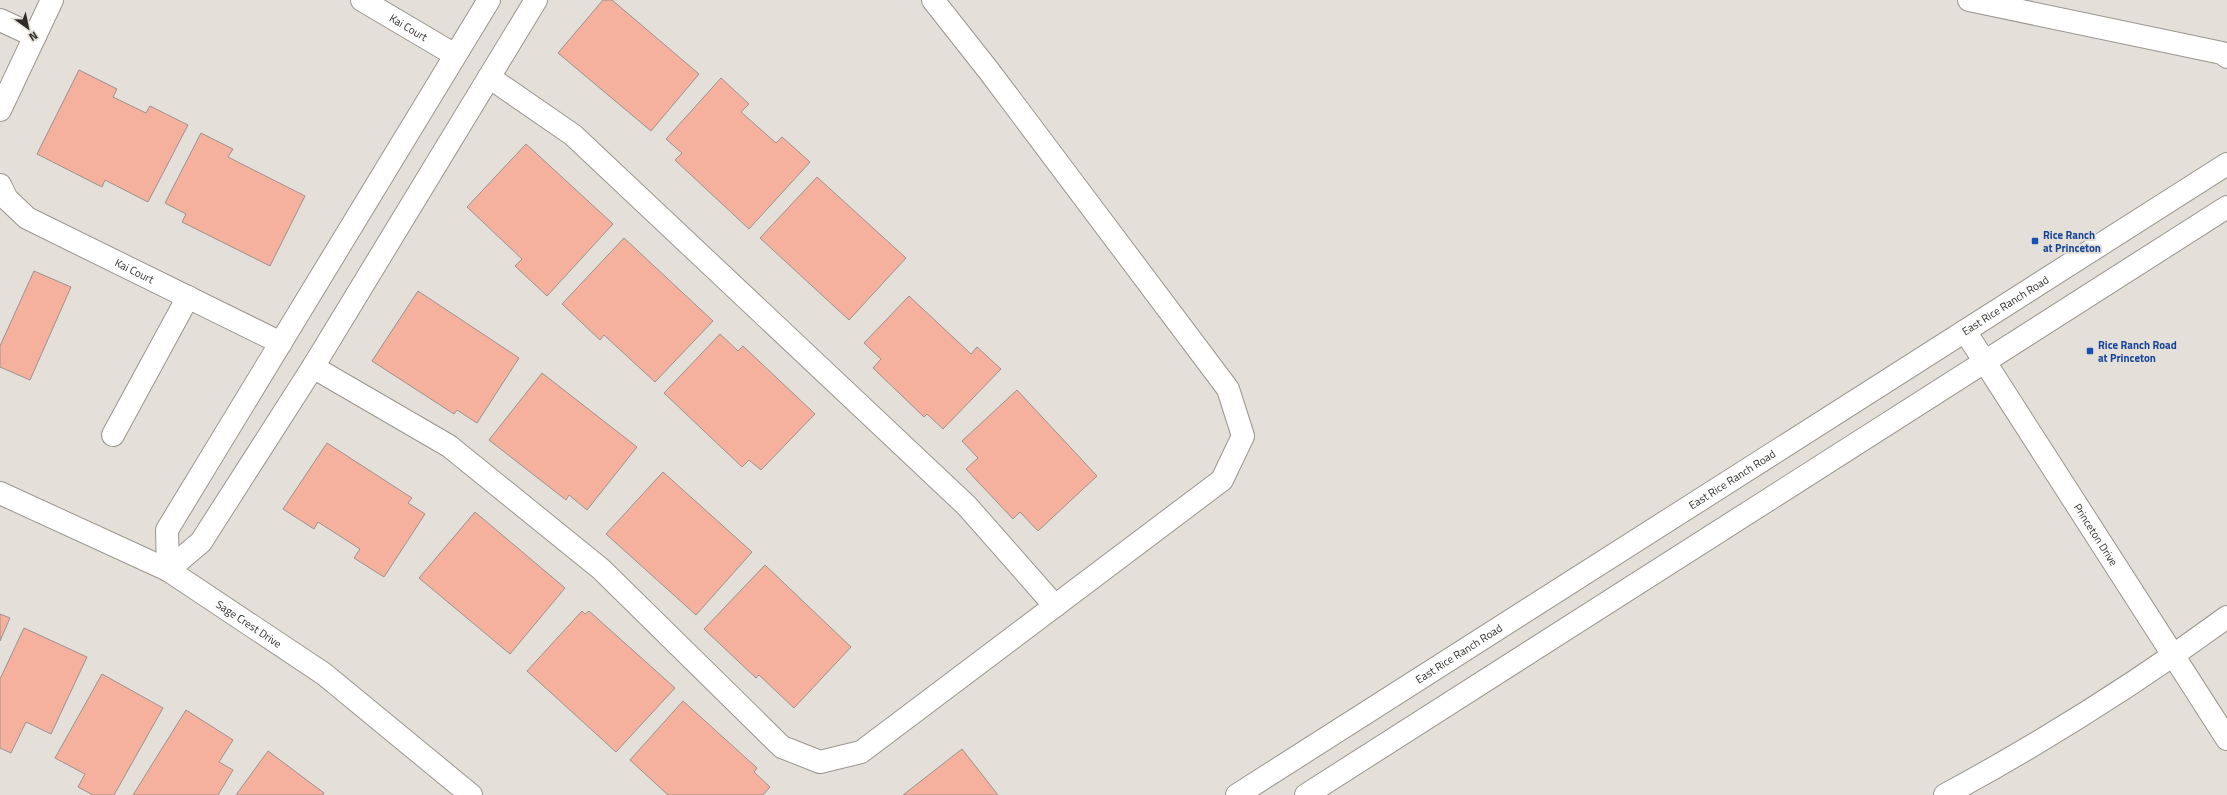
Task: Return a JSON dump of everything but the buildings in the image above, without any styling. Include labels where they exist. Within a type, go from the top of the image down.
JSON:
[{"type":"street","points":[[0,110],[52,0]]},
{"type":"street","name":"Kai Court","points":[[362,0],[455,55]]},
{"type":"street","points":[[168,570],[167,530],[489,0]]},
{"type":"street","points":[[168,570],[201,542],[313,367],[536,0]]},
{"type":"street","points":[[313,367],[448,446],[600,569],[782,747],[820,762],[861,752],[1222,480],[1242,436],[1228,390],[989,71],[933,0]]},
{"type":"street","points":[[1969,0],[2222,53],[2227,57]]},
{"type":"street","points":[[0,20],[35,36]]},
{"type":"street","points":[[489,77],[579,140],[967,506],[1055,606]]},
{"type":"street","name":"East Rice Ranch Road","points":[[1237,795],[2227,164]]},
{"type":"street","name":"Kai Court","points":[[0,185],[7,200],[27,218],[281,343]]},
{"type":"street","points":[[1306,795],[2227,207]]},
{"type":"street","points":[[113,435],[188,297]]},
{"type":"street","name":"Princeton Drive","points":[[1965,331],[2227,739]]},
{"type":"street","name":"Sage Crest Drive","points":[[0,493],[168,570],[324,674],[472,795]]},
{"type":"street","points":[[1946,795],[2010,760],[2174,656],[2227,617]]},
{"type":"place","name":"Rice Ranch at Princeton","points":[[2035,241]]},
{"type":"place","name":"Rice Ranch Road at Princeton","points":[[2090,351]]}]
